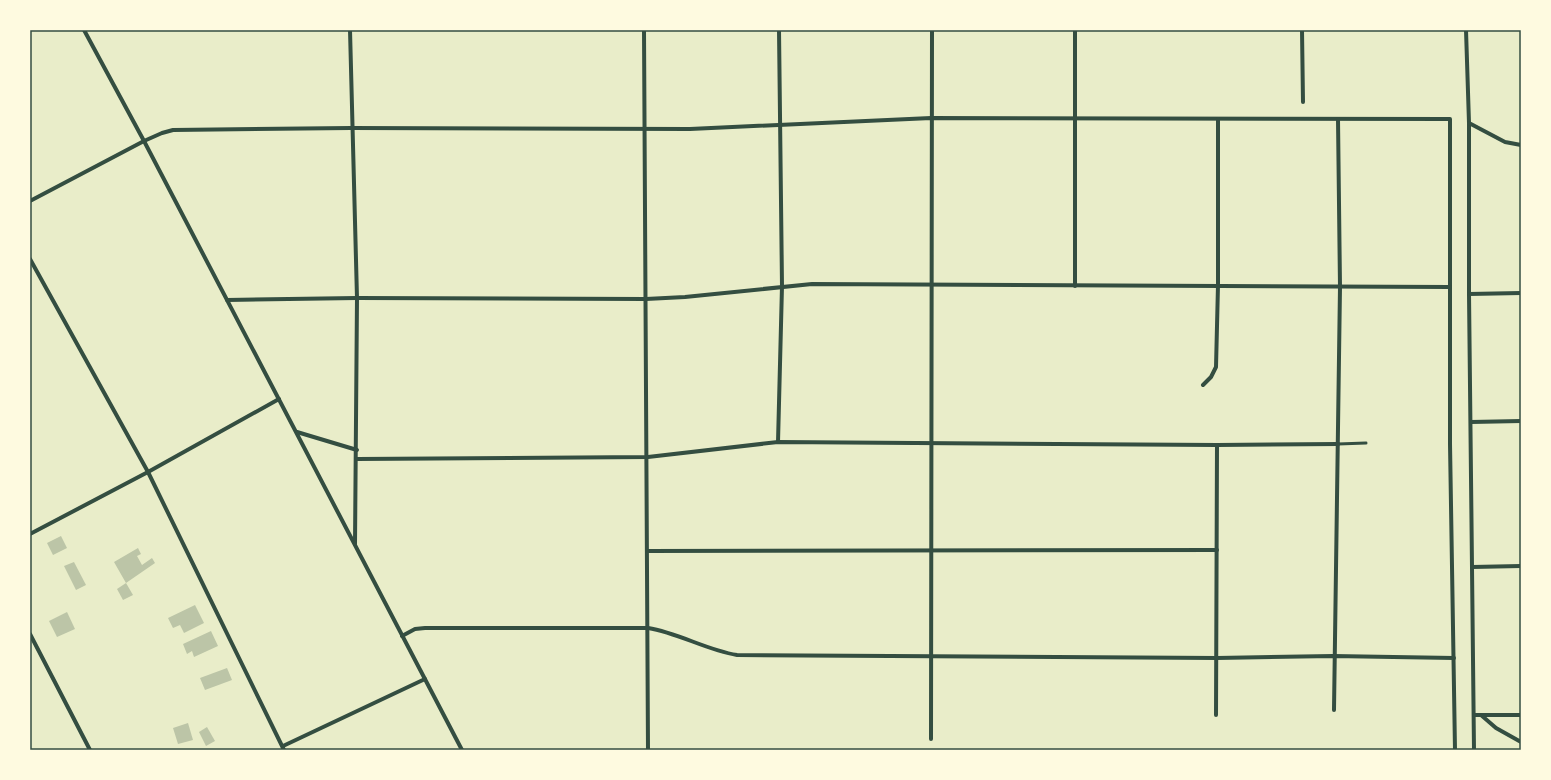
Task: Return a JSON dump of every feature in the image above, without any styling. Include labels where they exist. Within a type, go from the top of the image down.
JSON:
[{"type":"street","points":[[84,30],[144,141],[462,750]]},
{"type":"street","points":[[350,30],[351,128],[357,298],[357,459],[355,544]]},
{"type":"street","points":[[644,30],[648,457],[648,750]]},
{"type":"street","points":[[778,442],[782,286],[779,30]]},
{"type":"street","points":[[931,739],[932,30]]},
{"type":"street","points":[[1075,30],[1075,286]]},
{"type":"street","points":[[1302,30],[1302,102]]},
{"type":"street","points":[[1466,30],[1469,124],[1469,294],[1474,750]]},
{"type":"street","points":[[30,201],[144,141],[173,130],[351,128],[645,130],[931,118],[1450,119],[1450,444],[1455,750]]},
{"type":"street","points":[[1203,385],[1211,377],[1216,367],[1218,285],[1218,119]]},
{"type":"street","points":[[1334,710],[1333,656],[1340,287],[1338,119]]},
{"type":"street","points":[[1469,124],[1505,142],[1521,145]]},
{"type":"street","points":[[30,259],[148,472],[283,748],[425,679]]},
{"type":"street","points":[[227,300],[357,298],[646,299],[685,297],[812,284],[1450,287]]},
{"type":"street","points":[[1469,294],[1521,293]]},
{"type":"street","points":[[30,534],[148,472],[279,399]]},
{"type":"street","points":[[1471,422],[1521,422]]},
{"type":"street","points":[[296,432],[357,450]]},
{"type":"street","points":[[357,459],[648,457],[778,442],[1217,445],[1338,444]]},
{"type":"street","points":[[1216,715],[1217,445]]},
{"type":"street","points":[[648,551],[1217,550]]},
{"type":"street","points":[[1472,567],[1521,566]]},
{"type":"street","points":[[402,636],[415,630],[425,628],[648,628],[658,630],[720,652],[737,655],[1217,658],[1333,656],[1454,658]]},
{"type":"street","points":[[30,634],[90,750]]},
{"type":"street","points":[[1474,715],[1521,715]]},
{"type":"street","points":[[1481,715],[1496,728],[1521,742]]},
{"type":"lane","points":[[1338,444],[1366,444]]},
{"type":"building","points":[[61,536],[67,548],[53,555],[47,543]]},
{"type":"building","points":[[138,548],[141,554],[137,556],[142,565],[152,558],[155,563],[126,583],[114,562]]},
{"type":"building","points":[[74,562],[86,585],[76,590],[64,566]]},
{"type":"building","points":[[126,583],[133,595],[123,600],[117,589]]},
{"type":"building","points":[[195,605],[204,623],[184,633],[180,625],[173,628],[168,618]]},
{"type":"building","points":[[67,612],[75,629],[57,637],[49,621]]},
{"type":"building","points":[[211,631],[218,646],[194,657],[192,651],[187,654],[183,644]]},
{"type":"building","points":[[227,668],[232,680],[205,690],[200,678]]},
{"type":"building","points":[[188,723],[193,740],[178,744],[173,728]]},
{"type":"building","points":[[207,727],[215,741],[206,746],[199,732]]}]
